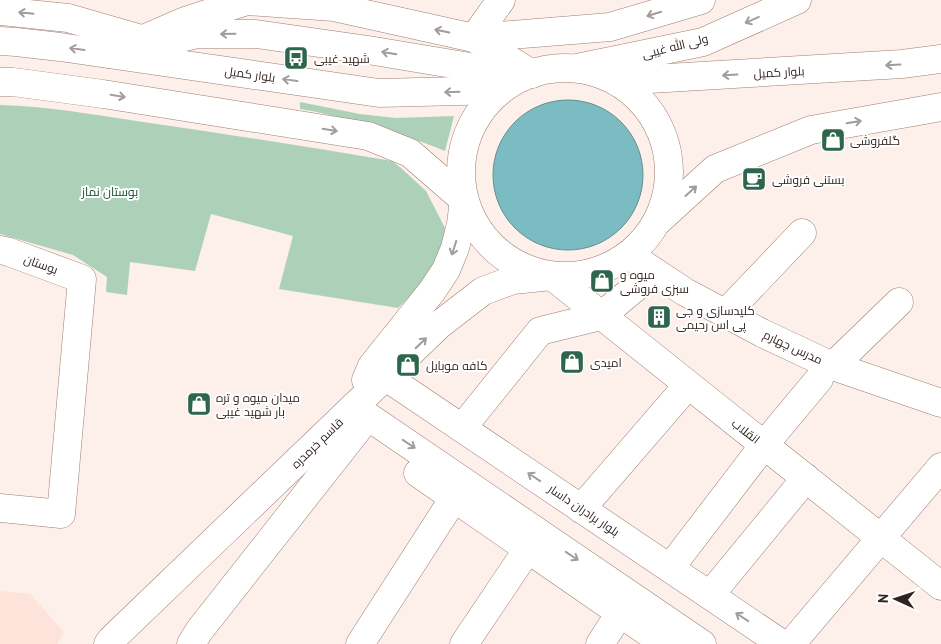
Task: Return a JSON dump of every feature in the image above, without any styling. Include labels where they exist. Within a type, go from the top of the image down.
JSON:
[{"type":"street","points":[[474,38],[501,0]]},
{"type":"street","points":[[610,27],[629,0]]},
{"type":"street","points":[[108,54],[141,40],[192,10],[247,1],[336,4],[474,38],[610,27],[701,0]]},
{"type":"street","name":"ولی الله غیبی","points":[[577,68],[703,42],[797,0]]},
{"type":"street","points":[[0,10],[74,9],[141,40]]},
{"type":"street","points":[[108,54],[197,34],[256,34],[528,75]]},
{"type":"street","points":[[474,38],[528,75]]},
{"type":"street","name":"بلوار کمیل","points":[[0,41],[108,54],[379,93],[500,90]]},
{"type":"street","name":"بلوار کمیل","points":[[616,81],[902,64],[941,59]]},
{"type":"street","points":[[190,644],[386,377],[439,325],[483,292],[513,280],[552,276],[579,276],[605,269],[629,255],[644,241],[655,224],[667,193],[668,160],[659,129],[641,102],[616,81],[597,73],[577,68],[550,69],[528,75],[500,90],[479,112],[465,140],[460,170],[464,200],[476,228],[496,252],[522,268],[552,276]]},
{"type":"street","points":[[0,82],[13,82],[103,94],[368,136],[410,153],[464,200]]},
{"type":"street","points":[[655,224],[716,169],[811,130],[941,107]]},
{"type":"street","name":"قاسم خرمدره","points":[[108,644],[356,418],[372,366],[432,291],[446,270],[455,248],[464,200]]},
{"type":"street","points":[[725,314],[802,233]]},
{"type":"street","name":"بوستان","points":[[0,250],[82,279],[61,514],[0,508]]},
{"type":"street","name":"مدرس چهارم","points":[[629,255],[685,292],[826,372],[941,403]]},
{"type":"street","points":[[462,428],[540,331],[601,316],[654,272]]},
{"type":"street","name":"انقلاب","points":[[552,276],[941,586]]},
{"type":"street","points":[[670,568],[764,445],[826,372],[899,302]]},
{"type":"street","name":"بلوار برادران داسار","points":[[386,377],[782,644]]},
{"type":"street","points":[[581,509],[688,385]]},
{"type":"street","points":[[356,418],[454,498],[533,541],[702,644]]},
{"type":"street","points":[[356,418],[533,541],[620,613],[665,644]]},
{"type":"street","points":[[791,644],[941,467]]},
{"type":"street","points":[[710,595],[806,478]]},
{"type":"street","points":[[360,644],[454,498]]},
{"type":"street","points":[[464,644],[533,541]]},
{"type":"street","points":[[600,644],[620,613]]},
{"type":"shaded area","points":[[0,591],[30,594],[64,632],[57,644],[0,644]]},
{"type":"green space","points":[[300,102],[360,114],[396,118],[454,116],[445,151],[373,126],[300,109]]},
{"type":"green space","name":"بوستان نماز","points":[[0,105],[85,113],[392,161],[426,191],[445,228],[441,265],[398,308],[279,289],[293,236],[211,214],[195,271],[130,262],[127,295],[106,292],[107,277],[73,255],[0,234]]},
{"type":"water","points":[[568,100],[597,106],[621,122],[637,146],[643,175],[637,204],[621,228],[597,244],[568,250],[539,244],[515,228],[499,204],[493,175],[499,146],[515,122],[539,106]]},
{"type":"place","name":"شهید غیبی","points":[[296,58]]},
{"type":"place","name":"گلفروشی","points":[[833,140]]},
{"type":"place","name":"بستنی فروشی","points":[[754,179]]},
{"type":"place","name":"میوه و سبزی فروشی","points":[[602,281]]},
{"type":"place","name":"کلیدسازی و جی پی اس رحیمی","points":[[659,317]]},
{"type":"place","name":"امیدی","points":[[572,362]]},
{"type":"place","name":"کافه موبایل","points":[[408,365]]},
{"type":"place","name":"میدان میوه و تره بار شهید غیبی","points":[[199,404]]}]
